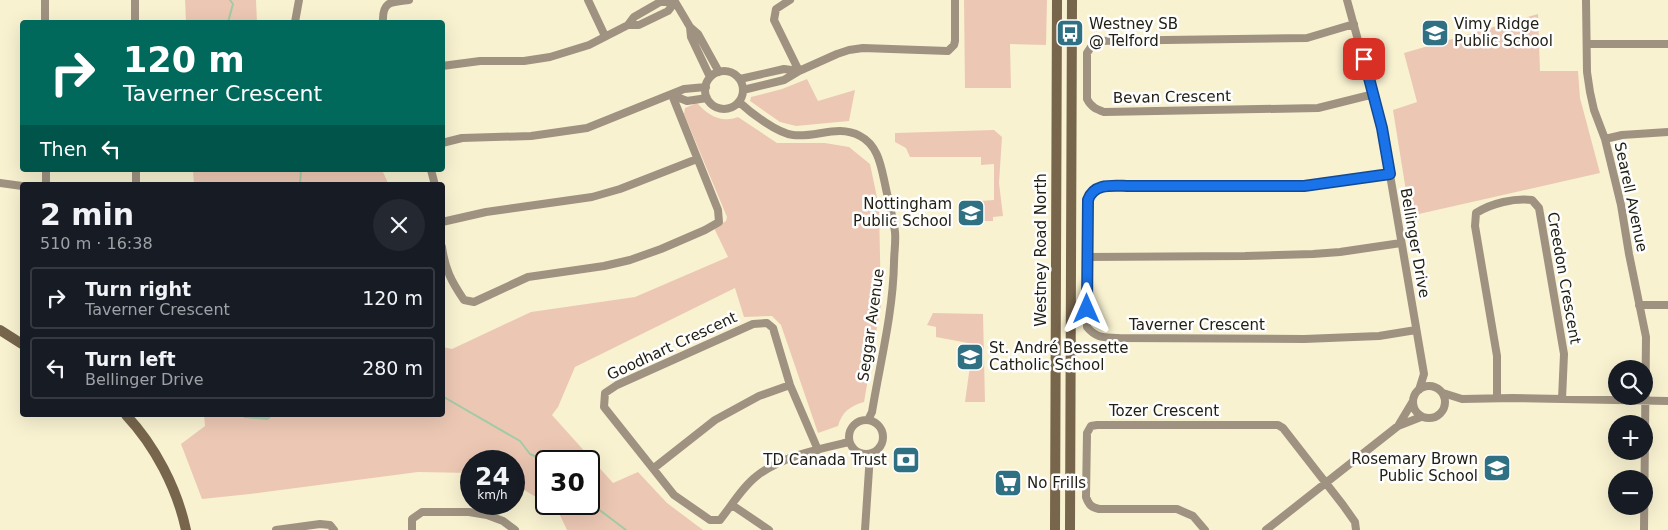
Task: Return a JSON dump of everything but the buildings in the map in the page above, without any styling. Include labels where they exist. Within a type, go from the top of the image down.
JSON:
[{"type":"main road","name":"Westney Road North","points":[[1055,530],[1057,0]]},
{"type":"main road","name":"Westney Road North","points":[[1070,530],[1072,0]]},
{"type":"main road","points":[[0,330],[20,344]]},
{"type":"main road","points":[[0,339],[20,344]]},
{"type":"main road","points":[[128,417],[155,453],[174,492],[186,530]]},
{"type":"street","points":[[45,0],[45,20]]},
{"type":"street","points":[[135,0],[135,20]]},
{"type":"street","points":[[295,20],[299,0]]},
{"type":"street","points":[[383,20],[385,8],[390,2],[409,0]]},
{"type":"street","points":[[588,0],[605,36]]},
{"type":"street","points":[[790,0],[776,9],[774,20],[799,70]]},
{"type":"street","points":[[743,90],[784,80],[799,70],[849,50],[863,48],[948,51],[955,41],[955,0]]},
{"type":"street","name":"Bellinger Drive","points":[[1348,0],[1382,128],[1424,374],[1419,390]]},
{"type":"street","name":"Searell Avenue","points":[[1586,0],[1587,72],[1590,92],[1594,110],[1605,139],[1621,205],[1646,337],[1645,360]]},
{"type":"street","points":[[628,25],[634,17],[660,2],[675,1]]},
{"type":"street","points":[[445,66],[480,61],[524,60],[550,56],[589,45],[628,25],[639,25],[668,11],[675,1]]},
{"type":"street","points":[[675,1],[690,27],[698,34],[719,72]]},
{"type":"street","name":"Bevan Crescent","points":[[1354,24],[1307,38],[1095,41],[1087,53],[1087,99],[1090,105],[1104,112],[1318,108],[1374,94]]},
{"type":"street","points":[[690,27],[691,37],[710,77]]},
{"type":"street","points":[[1588,44],[1668,44]]},
{"type":"street","points":[[740,79],[784,69],[799,70]]},
{"type":"street","points":[[719,72],[731,72],[740,79],[743,90],[739,102],[728,108],[716,107],[707,98],[706,86],[710,77],[719,72]]},
{"type":"street","points":[[445,141],[462,138],[531,136],[587,128],[684,89],[706,86]]},
{"type":"street","points":[[672,95],[686,101],[707,98]]},
{"type":"street","points":[[445,266],[452,283],[464,300],[474,302],[528,277],[604,266],[661,249],[706,230],[719,222],[718,210],[672,95]]},
{"type":"street","name":"Seggar Avenue","points":[[739,102],[752,113],[782,132],[793,135],[848,131],[862,136],[875,148],[880,160],[895,233],[894,279],[872,412],[868,420]]},
{"type":"street","points":[[1605,139],[1636,133],[1668,132]]},
{"type":"street","points":[[445,221],[486,212],[592,197],[620,189],[697,159]]},
{"type":"street","name":"Taverner Crescent","points":[[1390,174],[1304,186],[1101,186],[1090,193],[1088,200],[1087,327],[1093,334],[1099,337],[1202,339],[1304,339],[1379,336],[1416,330]]},
{"type":"street","points":[[0,183],[20,186]]},
{"type":"street","name":"Creedon Crescent","points":[[1497,398],[1497,356],[1476,236],[1475,220],[1476,213],[1486,207],[1520,198],[1532,200],[1539,208],[1564,354],[1562,399]]},
{"type":"street","points":[[1087,257],[1313,254],[1402,243]]},
{"type":"street","points":[[1640,305],[1668,305]]},
{"type":"street","name":"Goodhart Crescent","points":[[818,450],[790,385],[773,328],[766,323],[753,324],[625,382],[605,393],[604,407],[674,495],[710,520],[720,520],[758,475],[778,463],[850,442]]},
{"type":"street","name":"Bellinger Drive","points":[[1424,374],[1435,387]]},
{"type":"street","points":[[654,468],[715,420],[759,396],[790,385]]},
{"type":"street","points":[[1398,426],[1415,395],[1419,390],[1427,386],[1435,387],[1442,393],[1462,400],[1497,398],[1608,400]]},
{"type":"street","points":[[1442,393],[1445,401],[1444,409]]},
{"type":"street","points":[[1266,530],[1398,426],[1421,417],[1434,418],[1444,409],[1462,400]]},
{"type":"street","points":[[1653,400],[1668,401]]},
{"type":"street","points":[[1413,401],[1415,409],[1421,417]]},
{"type":"street","name":"Searell Avenue","points":[[1644,405],[1644,530]]},
{"type":"street","points":[[860,420],[868,420],[878,424],[884,435],[880,448],[870,454],[860,453],[853,448],[850,442],[850,431],[854,425],[860,420]]},
{"type":"street","name":"Tozer Crescent","points":[[1205,530],[1193,516],[1177,509],[1099,510],[1092,507],[1086,497],[1087,433],[1091,426],[1097,424],[1278,425],[1283,428],[1325,482]]},
{"type":"street","points":[[865,530],[870,454]]},
{"type":"street","points":[[1325,482],[1355,522],[1356,530]]},
{"type":"street","points":[[732,504],[769,530]]},
{"type":"street","points":[[412,530],[412,519],[422,512],[469,512],[487,515],[503,521],[516,530]]},
{"type":"street","points":[[276,530],[320,524],[330,525],[334,530]]},
{"type":"shaded area","points":[[185,0],[256,0],[257,20],[186,20]]},
{"type":"shaded area","points":[[964,0],[1047,0],[1046,45],[1010,44],[1011,88],[965,88]]},
{"type":"shaded area","points":[[1538,14],[1540,71],[1578,71],[1580,98],[1600,173],[1410,216],[1393,110],[1417,102],[1404,53]]},
{"type":"shaded area","points":[[807,79],[818,101],[855,90],[849,121],[796,126],[780,122],[750,101],[751,97],[782,89]]},
{"type":"shaded area","points":[[697,103],[706,112],[721,119],[738,117],[777,143],[825,143],[849,147],[870,164],[879,207],[881,305],[864,402],[847,410],[838,426],[818,433],[781,325],[772,316],[744,317],[735,288],[575,367],[558,407],[552,415],[583,450],[535,450],[535,496],[525,491],[525,450],[460,450],[460,473],[418,472],[202,499],[181,444],[205,426],[204,417],[445,417],[445,347],[452,349],[531,312],[635,297],[728,257],[714,228],[726,221],[727,217],[684,114],[685,108]]},
{"type":"shaded area","points":[[994,130],[1002,137],[999,183],[1003,216],[993,217],[993,221],[980,221],[980,201],[994,200],[994,164],[981,165],[981,157],[910,157],[906,148],[895,142],[895,133]]},
{"type":"shaded area","points":[[193,172],[383,172],[388,182],[194,182]]},
{"type":"shaded area","points":[[933,313],[983,314],[985,402],[965,402],[973,344],[936,337],[936,327],[927,325]]},
{"type":"shaded area","points":[[243,417],[271,417],[268,420]]},
{"type":"shaded area","points":[[600,469],[613,483],[638,472],[667,503],[703,530],[567,530],[560,515],[600,515]]},
{"type":"waterway","points":[[229,20],[233,4],[230,0]]},
{"type":"waterway","points":[[300,182],[301,172]]},
{"type":"waterway","points":[[445,398],[520,441],[530,454],[535,456]]},
{"type":"waterway","points":[[600,510],[626,530]]},
{"type":"place","name":"Westney SB @ Telford","points":[[1070,33]]},
{"type":"place","name":"Vimy Ridge Public School","points":[[1435,33]]},
{"type":"place","name":"Nottingham Public School","points":[[971,213]]},
{"type":"place","name":"St. André Bessette Catholic School","points":[[970,357]]},
{"type":"place","name":"TD Canada Trust","points":[[906,460]]},
{"type":"place","name":"Rosemary Brown Public School","points":[[1497,468]]},
{"type":"place","name":"No Frills","points":[[1008,483]]},
{"type":"route","points":[[1087,309],[1088,200],[1090,193],[1101,186],[1304,186],[1390,174],[1382,128],[1364,59]]}]
